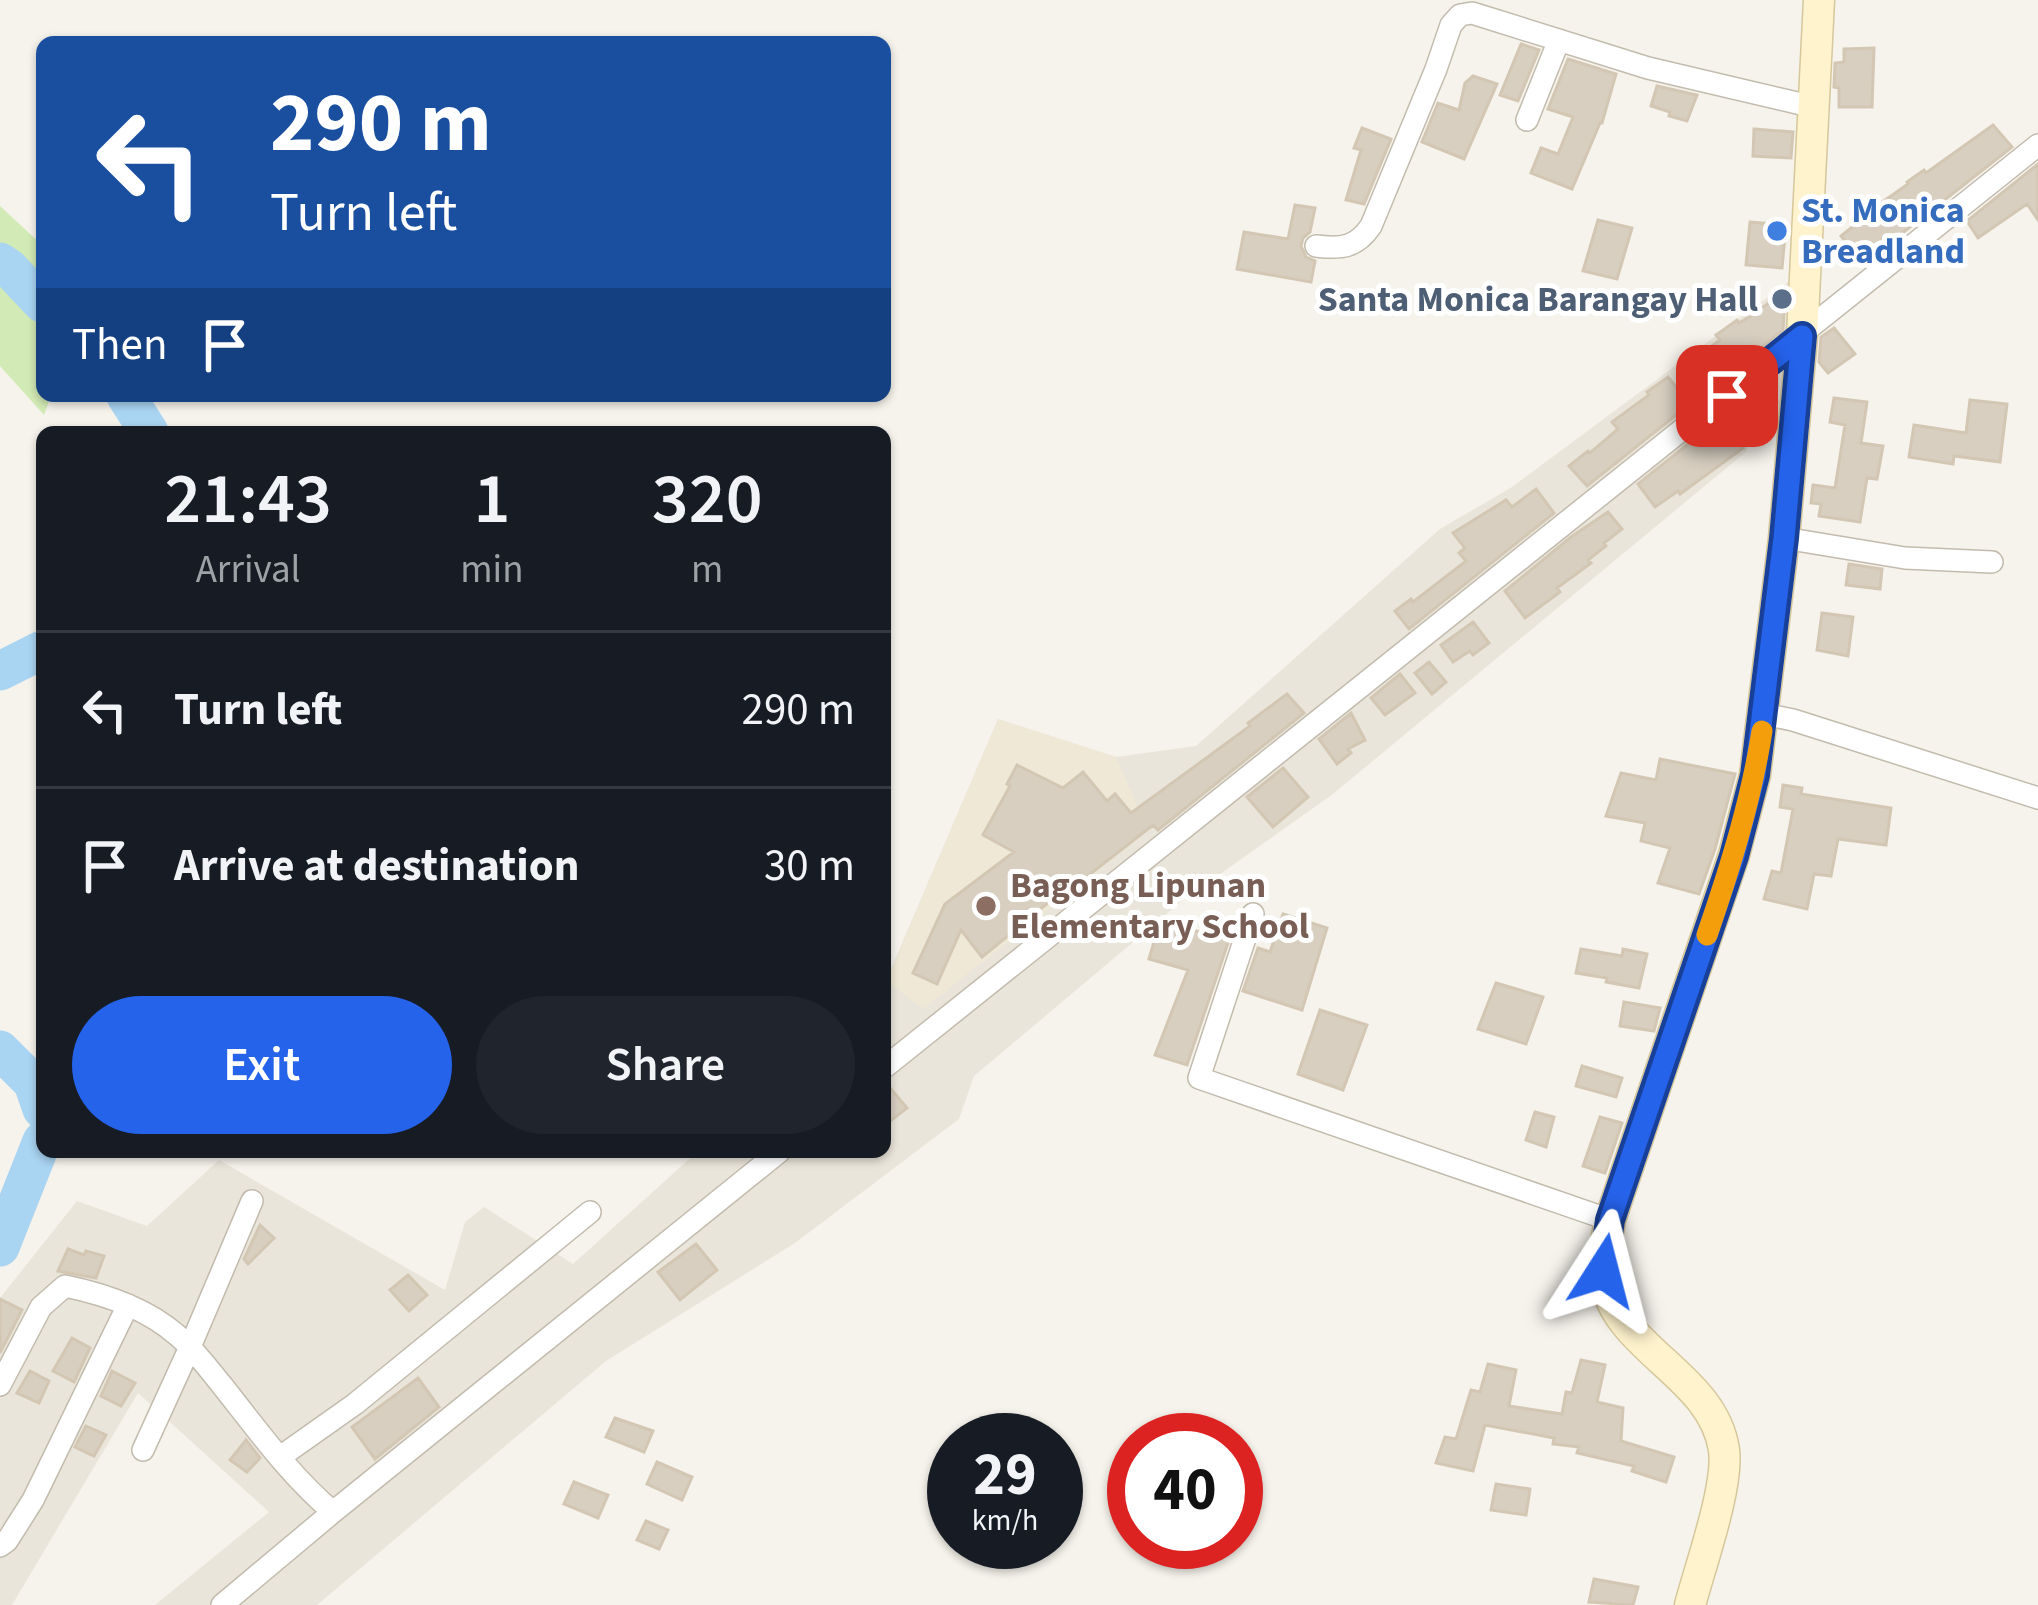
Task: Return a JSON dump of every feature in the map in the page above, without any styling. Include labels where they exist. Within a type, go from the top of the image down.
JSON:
[{"type":"street","points":[[1690,1605],[1722,1482],[1724,1446],[1701,1397],[1641,1342],[1608,1292],[1603,1271],[1610,1220],[1734,856],[1755,775],[1784,538],[1802,336],[1819,0]]},
{"type":"street","points":[[1316,246],[1340,249],[1352,245],[1372,226],[1451,25],[1460,15],[1472,13],[1648,68],[1814,107]]},
{"type":"street","points":[[1527,120],[1558,40]]},
{"type":"street","points":[[891,1062],[2038,146]]},
{"type":"street","points":[[1784,538],[1905,558],[1992,562]]},
{"type":"street","points":[[1764,714],[2038,798]]},
{"type":"street","points":[[1253,914],[1199,1078],[1610,1220]]},
{"type":"street","points":[[222,1605],[772,1158]]},
{"type":"street","points":[[143,1450],[252,1201]]},
{"type":"street","points":[[280,1457],[355,1404],[590,1212]]},
{"type":"street","points":[[0,1385],[41,1307],[65,1286],[128,1305],[173,1331],[190,1347],[280,1457],[333,1512]]},
{"type":"street","points":[[0,1546],[33,1500],[128,1305]]},
{"type":"shaded area","points":[[1795,277],[1784,415],[1747,441],[1747,451],[1333,794],[1182,901],[974,1076],[959,1119],[795,1243],[606,1361],[317,1605],[155,1605],[269,1512],[138,1393],[12,1605],[0,1605],[0,1298],[77,1201],[147,1226],[219,1160],[445,1290],[465,1222],[484,1207],[573,1264],[690,1158],[891,1158],[891,969],[998,719],[1116,757],[1196,746],[1440,529],[1512,487]]},
{"type":"shaded area","name":"Bagong Lipunan Elementary School","points":[[998,719],[1116,757],[1148,831],[923,1009],[891,984],[891,972]]},
{"type":"green space","points":[[0,206],[36,239],[36,402],[49,402],[44,415],[0,366]]},
{"type":"building","points":[[1521,44],[1539,50],[1518,101],[1500,95]]},
{"type":"building","points":[[1874,48],[1872,107],[1839,107],[1835,63],[1844,62],[1844,49]]},
{"type":"building","points":[[1568,59],[1616,74],[1602,123],[1572,189],[1531,173],[1541,148],[1558,154],[1573,117],[1548,109]]},
{"type":"building","points":[[1473,76],[1497,84],[1464,159],[1422,142],[1438,103],[1459,110],[1465,83]]},
{"type":"building","points":[[1657,86],[1697,95],[1687,121],[1651,106]]},
{"type":"building","points":[[1993,125],[2012,147],[1863,264],[1841,236],[1854,222]]},
{"type":"building","points":[[1362,128],[1391,139],[1364,204],[1346,200],[1361,150],[1354,148]]},
{"type":"building","points":[[1754,129],[1793,132],[1791,158],[1753,156]]},
{"type":"building","points":[[2038,164],[2038,220],[2027,204],[1978,238],[1967,221]]},
{"type":"building","points":[[1295,205],[1315,208],[1310,232],[1301,246],[1306,257],[1315,261],[1311,282],[1237,269],[1244,232],[1288,239]]},
{"type":"building","points":[[1598,220],[1632,228],[1617,279],[1583,271]]},
{"type":"building","points":[[1750,222],[1786,225],[1782,268],[1746,265]]},
{"type":"building","points":[[1785,291],[1783,330],[1718,382],[1698,356],[1720,340],[1716,335]]},
{"type":"building","points":[[1834,328],[1855,354],[1828,373],[1819,362],[1821,337]]},
{"type":"building","points":[[1668,377],[1690,404],[1587,486],[1569,466],[1618,429],[1612,422]]},
{"type":"building","points":[[1762,385],[1777,401],[1776,411],[1738,443],[1743,448],[1655,507],[1638,484]]},
{"type":"building","points":[[1834,398],[1867,402],[1861,443],[1883,446],[1877,479],[1867,478],[1860,522],[1819,516],[1821,504],[1811,503],[1813,485],[1835,488],[1845,425],[1830,422]]},
{"type":"building","points":[[1970,400],[2007,404],[2000,462],[1954,456],[1953,464],[1909,457],[1914,425],[1966,433]]},
{"type":"building","points":[[1536,489],[1554,513],[1409,629],[1395,611],[1466,561],[1459,553],[1465,548],[1453,533],[1506,500],[1512,507]]},
{"type":"building","points":[[1608,512],[1622,529],[1588,560],[1591,563],[1557,588],[1560,592],[1525,618],[1505,591]]},
{"type":"building","points":[[1849,564],[1882,569],[1880,589],[1846,585]]},
{"type":"building","points":[[1822,613],[1853,617],[1848,656],[1817,650]]},
{"type":"building","points":[[1473,622],[1489,643],[1453,662],[1441,645]]},
{"type":"building","points":[[1429,662],[1446,682],[1432,694],[1415,673]]},
{"type":"building","points":[[1400,674],[1415,693],[1385,715],[1371,698]]},
{"type":"building","points":[[1287,694],[1304,713],[1158,830],[1153,825],[1080,882],[1077,879],[982,957],[961,930],[937,984],[913,973],[945,904],[1014,852],[983,835],[1017,765],[1063,788],[1083,772],[1107,801],[1115,794],[1131,813]]},
{"type":"building","points":[[1351,713],[1365,740],[1348,749],[1351,753],[1337,764],[1319,739]]},
{"type":"building","points":[[1660,759],[1735,774],[1699,894],[1658,883],[1670,848],[1641,841],[1645,823],[1606,816],[1621,773],[1656,780]]},
{"type":"building","points":[[1283,768],[1308,797],[1273,827],[1247,797]]},
{"type":"building","points":[[1783,785],[1802,788],[1801,794],[1891,808],[1886,845],[1838,839],[1831,876],[1814,874],[1807,909],[1764,899],[1772,871],[1781,873],[1793,809],[1780,807]]},
{"type":"building","points":[[1283,914],[1327,928],[1302,1010],[1243,991],[1258,948],[1270,952]]},
{"type":"building","points":[[1160,921],[1229,940],[1187,1065],[1155,1055],[1188,970],[1149,959]]},
{"type":"building","points":[[1581,949],[1622,956],[1623,949],[1647,954],[1639,988],[1576,973]]},
{"type":"building","points":[[1496,983],[1543,997],[1526,1044],[1478,1029]]},
{"type":"building","points":[[1624,1002],[1660,1008],[1654,1031],[1620,1026]]},
{"type":"building","points":[[1320,1010],[1367,1025],[1343,1090],[1298,1074]]},
{"type":"building","points":[[1582,1066],[1622,1078],[1616,1097],[1576,1086]]},
{"type":"building","points":[[891,1089],[907,1108],[891,1120]]},
{"type":"building","points":[[1535,1112],[1554,1117],[1546,1147],[1526,1140]]},
{"type":"building","points":[[1600,1117],[1622,1123],[1605,1173],[1583,1166]]},
{"type":"building","points":[[260,1225],[274,1238],[248,1264],[244,1259]]},
{"type":"building","points":[[696,1244],[717,1270],[680,1300],[658,1272]]},
{"type":"building","points":[[68,1249],[104,1256],[96,1278],[58,1271]]},
{"type":"building","points":[[408,1275],[427,1295],[409,1311],[390,1290]]},
{"type":"building","points":[[0,1299],[22,1310],[0,1353]]},
{"type":"building","points":[[72,1338],[90,1348],[74,1382],[53,1371]]},
{"type":"building","points":[[1581,1360],[1605,1365],[1597,1402],[1623,1408],[1621,1441],[1674,1457],[1666,1482],[1632,1471],[1634,1466],[1577,1453],[1579,1447],[1553,1444],[1554,1438],[1485,1425],[1473,1471],[1436,1463],[1445,1437],[1456,1439],[1471,1390],[1480,1392],[1488,1364],[1516,1370],[1509,1406],[1562,1414]]},
{"type":"building","points":[[30,1371],[49,1381],[39,1403],[17,1393]]},
{"type":"building","points":[[112,1371],[135,1383],[121,1406],[101,1396]]},
{"type":"building","points":[[418,1378],[439,1407],[375,1459],[352,1427]]},
{"type":"building","points":[[615,1418],[653,1431],[644,1452],[606,1437]]},
{"type":"building","points":[[86,1426],[106,1435],[94,1456],[75,1447]]},
{"type":"building","points":[[246,1440],[260,1458],[247,1472],[230,1460]]},
{"type":"building","points":[[657,1462],[692,1477],[682,1500],[647,1484]]},
{"type":"building","points":[[574,1482],[608,1495],[598,1518],[564,1504]]},
{"type":"building","points":[[1496,1484],[1530,1489],[1526,1515],[1491,1510]]},
{"type":"building","points":[[646,1521],[668,1530],[659,1549],[637,1540]]},
{"type":"building","points":[[1594,1579],[1638,1587],[1633,1605],[1589,1602]]},
{"type":"waterway","points":[[0,262],[36,297]]},
{"type":"waterway","points":[[130,402],[145,426]]},
{"type":"waterway","points":[[0,671],[36,653]]},
{"type":"waterway","points":[[0,1050],[36,1092]]},
{"type":"waterway","points":[[0,1247],[36,1156]]},
{"type":"slow traffic","points":[[1707,935],[1734,856],[1762,731]]},
{"type":"place","name":"St. Monica Breadland","points":[[1777,231]]},
{"type":"place","name":"Santa Monica Barangay Hall","points":[[1782,299]]},
{"type":"place","name":"Bagong Lipunan Elementary School","points":[[986,906]]},
{"type":"route","points":[[1603,1271],[1610,1220],[1734,856],[1755,775],[1784,538],[1802,336],[1727,396]]}]
